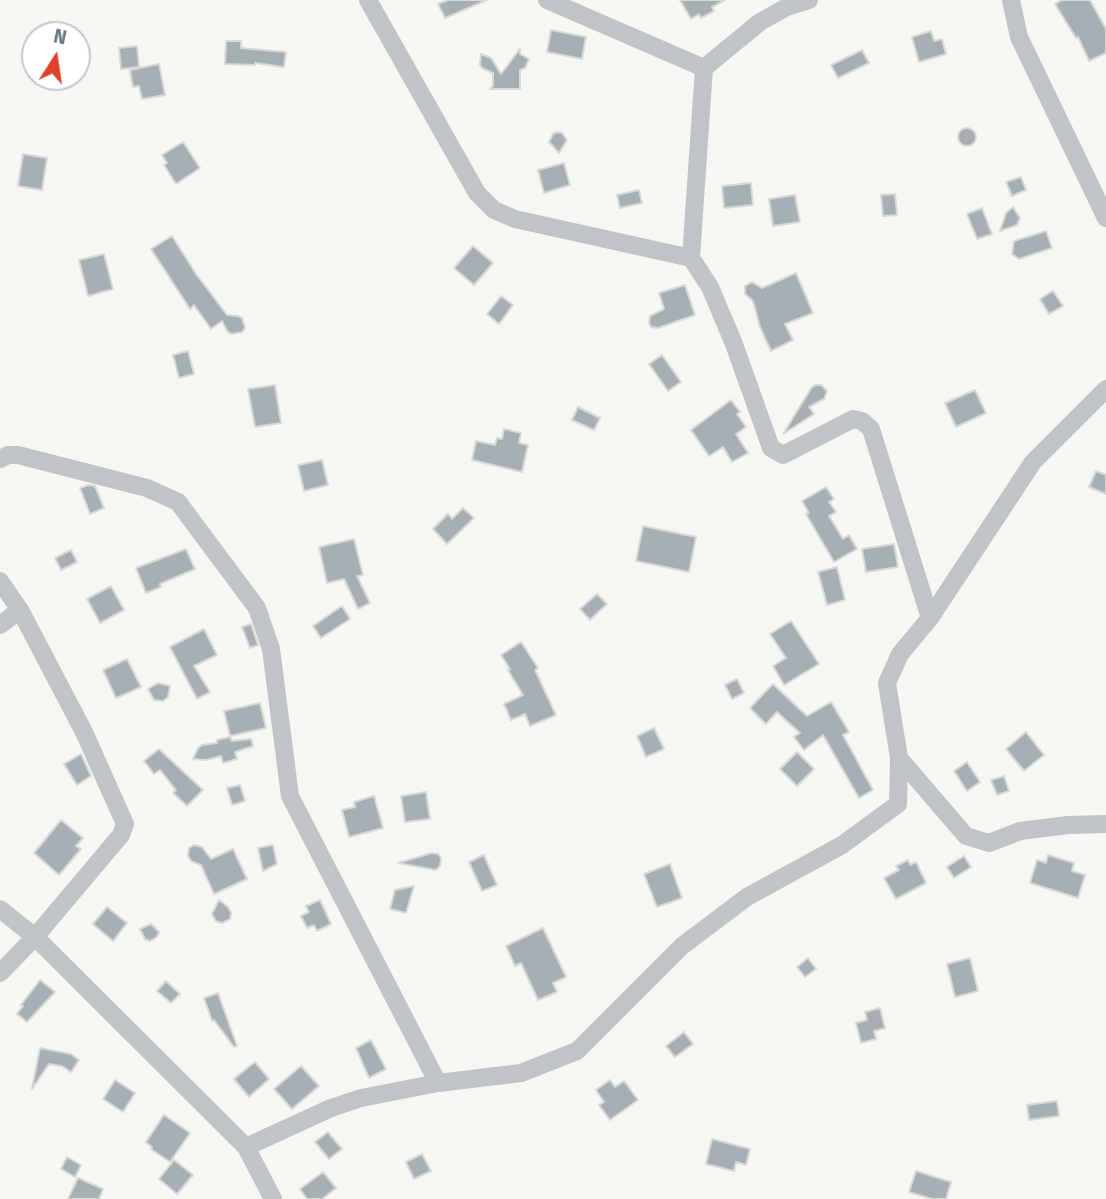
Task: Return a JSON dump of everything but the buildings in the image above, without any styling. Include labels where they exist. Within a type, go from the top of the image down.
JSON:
[{"type":"street","points":[[368,0],[477,193],[494,210],[515,219],[691,258]]},
{"type":"street","points":[[547,0],[704,68]]},
{"type":"street","points":[[809,0],[760,22],[704,68],[691,258],[710,287],[734,344],[771,448],[783,455],[853,419],[862,421],[871,429],[930,618]]},
{"type":"street","points":[[1011,0],[1019,37],[1106,218]]},
{"type":"street","points":[[246,1147],[331,1108],[362,1098],[438,1083],[521,1073],[576,1051],[682,946],[747,897],[842,845],[898,804],[899,758],[887,683],[900,654],[930,618],[1033,462],[1106,389]]},
{"type":"street","points":[[0,459],[8,455],[18,455],[147,488],[178,502],[257,608],[271,649],[290,796],[438,1083]]},
{"type":"street","points":[[0,581],[20,610],[84,732],[125,824],[121,835],[35,937],[0,973]]},
{"type":"street","points":[[0,625],[20,610]]},
{"type":"street","points":[[899,758],[966,836],[989,843],[1020,831],[1068,824],[1106,824]]},
{"type":"street","points":[[0,909],[35,937],[246,1147],[273,1199]]}]
